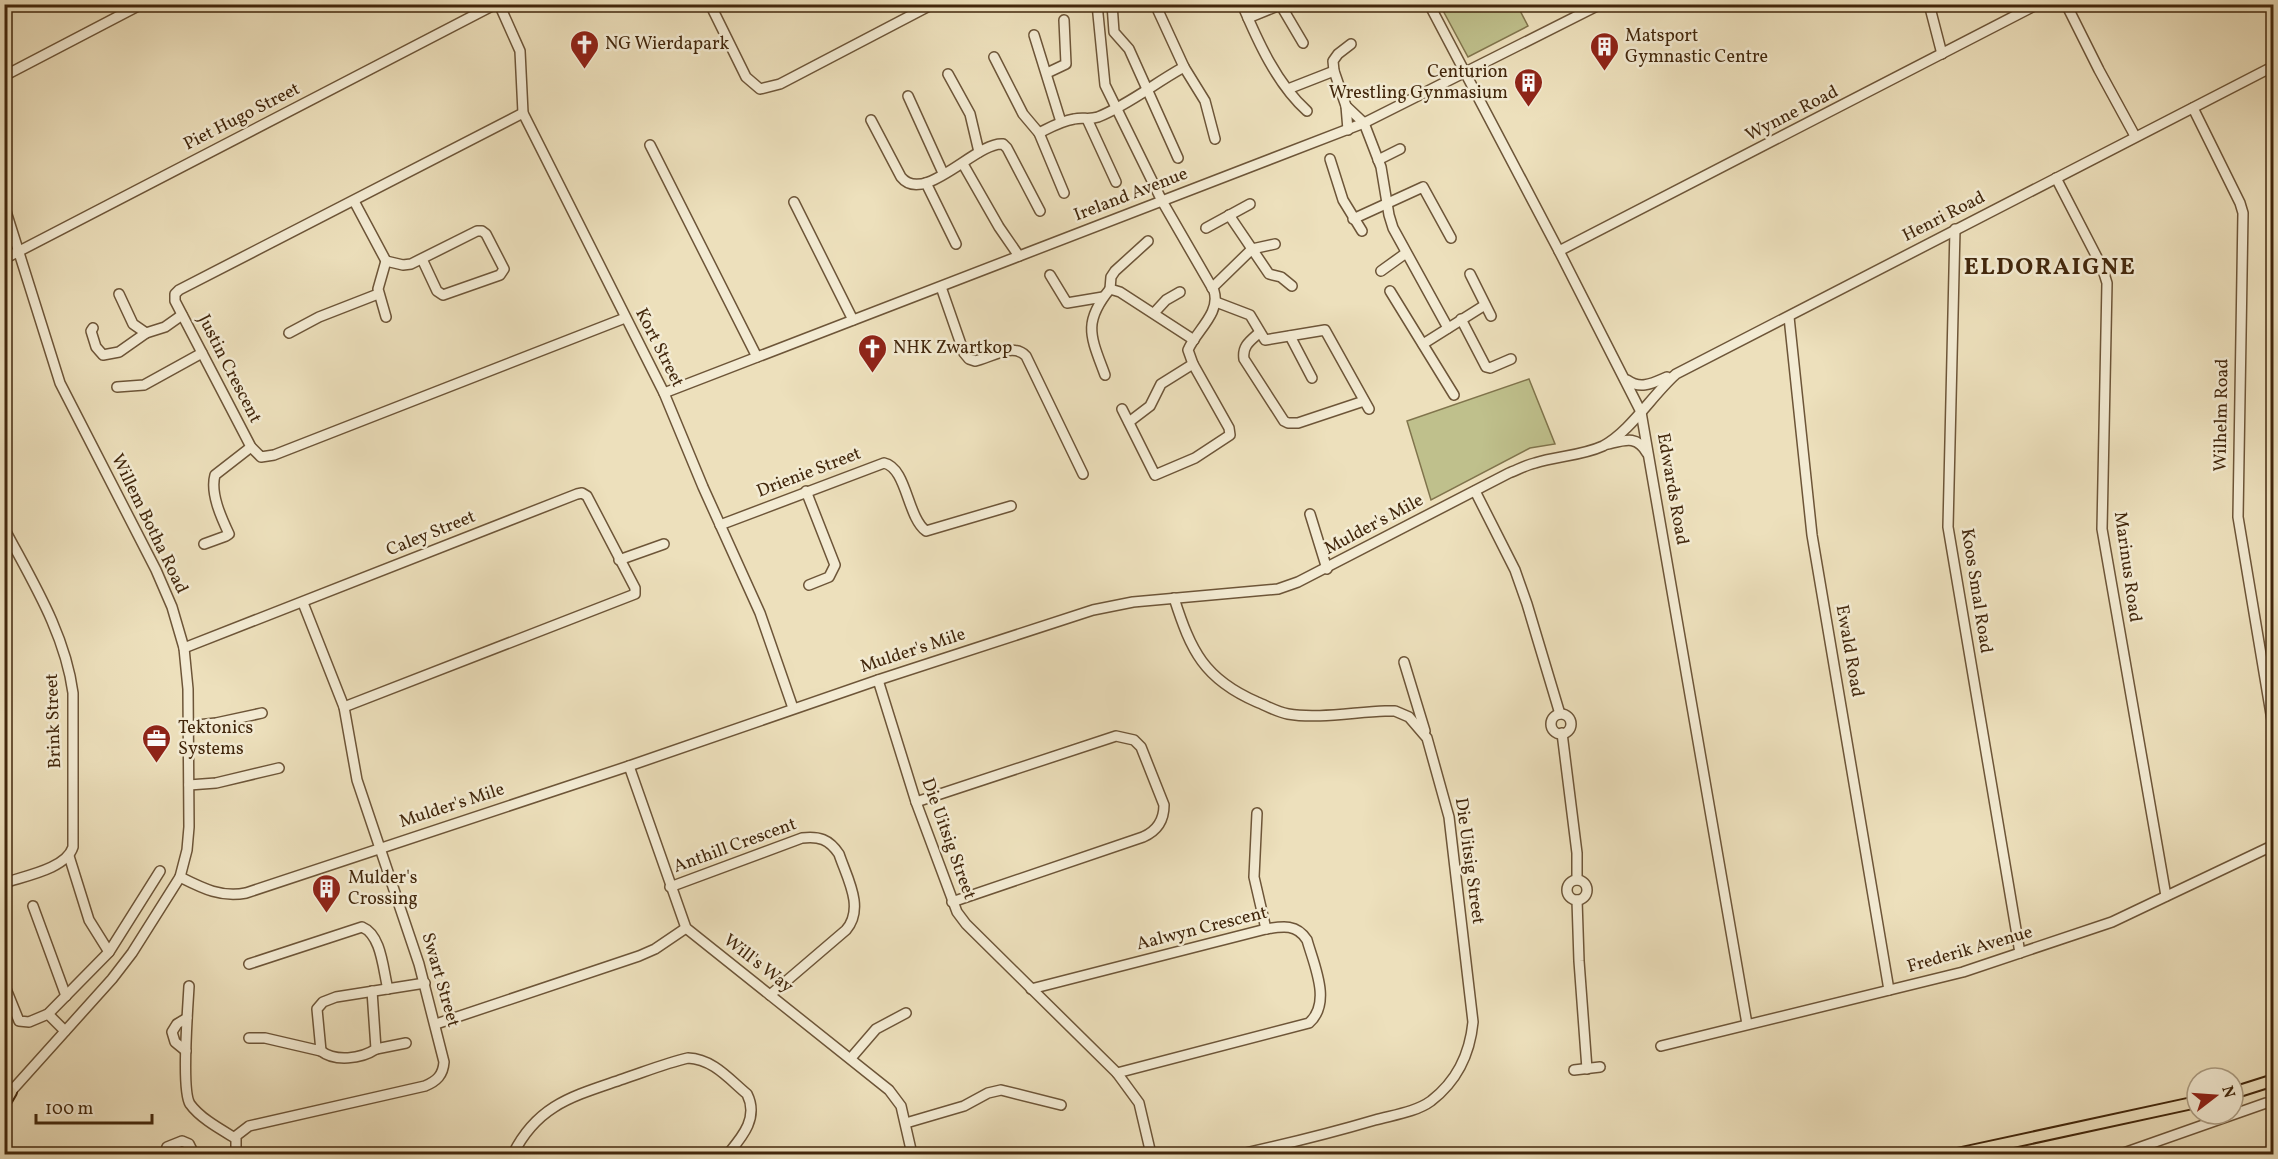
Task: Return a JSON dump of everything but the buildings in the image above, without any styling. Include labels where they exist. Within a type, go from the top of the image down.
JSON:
[{"type":"main road","points":[[2245,1089],[2274,1080]]},
{"type":"main road","points":[[4,1104],[8,1095]]},
{"type":"main road","points":[[1965,1154],[2185,1105]]},
{"type":"street","points":[[4,76],[142,4]]},
{"type":"street","name":"Kort Street","points":[[497,4],[520,51],[523,113],[664,393],[760,613],[794,708]]},
{"type":"street","name":"Piet Hugo Street","points":[[4,259],[497,4]]},
{"type":"street","points":[[714,6],[746,76],[760,89],[780,84],[933,4]]},
{"type":"street","points":[[1097,4],[1103,76],[1116,109],[1162,201],[1212,288],[1216,302],[1188,350],[1193,364],[1230,429],[1227,437],[1195,458],[1157,475],[1153,472],[1122,409]]},
{"type":"street","points":[[1112,4],[1114,32],[1128,48],[1178,158]]},
{"type":"street","points":[[1155,4],[1184,67],[1205,100],[1215,140]]},
{"type":"street","points":[[1242,4],[1266,55],[1288,89],[1307,111]]},
{"type":"street","name":"Edwards Road","points":[[1429,4],[1626,378],[1641,412],[1747,1024]]},
{"type":"street","name":"Ireland Avenue","points":[[664,393],[1364,123],[1601,4]]},
{"type":"street","points":[[1929,4],[1942,54]]},
{"type":"street","name":"Wynne Road","points":[[1559,250],[2038,4]]},
{"type":"street","points":[[2066,4],[2135,136]]},
{"type":"street","points":[[1248,18],[1280,5],[1303,43]]},
{"type":"street","points":[[1047,73],[1066,64],[1064,20]]},
{"type":"street","points":[[1034,35],[1061,122]]},
{"type":"street","points":[[1348,129],[1346,106],[1334,71],[1334,57],[1352,44]]},
{"type":"street","points":[[994,57],[1023,114],[1039,133],[1064,194]]},
{"type":"street","name":"Henri Road","points":[[1641,412],[1661,387],[1676,374],[2274,66]]},
{"type":"street","points":[[1039,133],[1061,122],[1077,118],[1087,119],[1116,109],[1184,67]]},
{"type":"street","points":[[1288,89],[1334,71]]},
{"type":"street","points":[[948,74],[970,114],[979,152]]},
{"type":"street","points":[[908,96],[943,173]]},
{"type":"street","points":[[1346,106],[1364,123],[1383,174],[1393,228],[1448,328]]},
{"type":"street","name":"Wilhelm Road","points":[[2193,108],[2241,203],[2243,213],[2238,517],[2274,732]]},
{"type":"street","name":"Justin Crescent","points":[[523,113],[177,292],[175,301],[251,447],[261,458],[274,455],[625,318]]},
{"type":"street","points":[[1087,119],[1116,182]]},
{"type":"street","points":[[871,120],[904,181],[911,184],[926,183],[997,144],[1006,146],[1040,210]]},
{"type":"street","points":[[650,145],[757,357]]},
{"type":"street","points":[[1378,160],[1400,149]]},
{"type":"street","points":[[1330,159],[1343,200],[1362,231]]},
{"type":"street","points":[[963,164],[999,227],[1019,256]]},
{"type":"street","name":"Marinus Road","points":[[2056,178],[2102,267],[2107,283],[2102,529],[2166,896]]},
{"type":"street","points":[[926,183],[956,244]]},
{"type":"street","points":[[1353,219],[1423,187],[1451,238]]},
{"type":"street","points":[[354,201],[386,261],[378,285],[378,294],[386,317]]},
{"type":"street","points":[[794,202],[853,320]]},
{"type":"street","points":[[1206,228],[1250,204]]},
{"type":"street","name":"Willem Botha Road","points":[[4,205],[60,383],[156,570],[172,607],[184,648],[188,689],[189,785],[188,839],[180,877],[132,953],[8,1095]]},
{"type":"street","points":[[1229,215],[1269,274],[1283,278],[1292,286]]},
{"type":"street","name":"Koos Smal Road","points":[[1955,230],[1948,527],[2020,953]]},
{"type":"street","points":[[386,261],[403,265],[422,259],[477,231],[482,231],[486,234],[504,269],[500,275],[444,295],[437,291],[422,259]]},
{"type":"street","points":[[1105,375],[1093,343],[1092,321],[1098,304],[1110,289],[1111,277],[1117,268],[1148,241]]},
{"type":"street","points":[[1212,288],[1252,249],[1275,243]]},
{"type":"street","points":[[1381,271],[1406,253]]},
{"type":"street","points":[[1470,274],[1491,316]]},
{"type":"street","points":[[1050,275],[1062,297],[1068,303],[1103,297]]},
{"type":"street","points":[[941,287],[964,353],[969,359],[975,361],[1014,350],[1026,356],[1083,474]]},
{"type":"street","points":[[1110,289],[1120,292],[1194,340]]},
{"type":"street","points":[[1390,291],[1454,395]]},
{"type":"street","points":[[1154,314],[1166,300],[1180,292]]},
{"type":"street","points":[[119,294],[133,324],[146,333]]},
{"type":"street","points":[[289,333],[320,317],[378,294]]},
{"type":"street","points":[[1216,302],[1250,315],[1264,340],[1320,329],[1326,331],[1366,405],[1298,423],[1284,421],[1244,359],[1246,345],[1259,333]]},
{"type":"street","points":[[1423,344],[1485,305]]},
{"type":"street","points":[[93,328],[96,347],[103,355],[119,352],[146,333],[165,327],[183,315]]},
{"type":"street","name":"Ewald Road","points":[[1789,317],[1812,535],[1889,990]]},
{"type":"street","points":[[1461,319],[1486,368],[1511,359]]},
{"type":"street","points":[[1290,336],[1312,378]]},
{"type":"street","points":[[117,387],[144,385],[202,353]]},
{"type":"street","points":[[1129,422],[1150,406],[1164,382],[1193,364]]},
{"type":"street","points":[[1626,378],[1634,385],[1645,386],[1676,374]]},
{"type":"street","name":"Mulder's Mile","points":[[180,877],[208,891],[237,895],[304,875],[794,708],[1093,610],[1174,598],[1278,589],[1327,569],[1533,463],[1585,452],[1605,445],[1641,412]]},
{"type":"street","points":[[1605,445],[1633,440],[1643,445],[1650,458]]},
{"type":"street","points":[[204,544],[229,534],[217,504],[213,482],[215,475],[251,447]]},
{"type":"street","name":"Drienie Street","points":[[720,525],[806,491],[887,463],[897,472],[919,523],[926,531],[1011,506]]},
{"type":"street","points":[[806,491],[835,565],[830,577],[809,585]]},
{"type":"street","points":[[1475,491],[1515,570],[1560,714],[1553,717],[1551,724],[1556,732],[1562,734],[1577,853],[1577,880],[1570,883],[1567,891],[1570,897],[1577,900],[1587,1069]]},
{"type":"street","name":"Caley Street","points":[[184,648],[579,493],[589,499],[636,593],[344,707]]},
{"type":"street","points":[[1310,514],[1327,569]]},
{"type":"street","name":"Brink Street","points":[[4,528],[58,631],[70,670],[73,693],[73,847],[69,856]]},
{"type":"street","points":[[619,560],[664,544]]},
{"type":"street","name":"Die Uitsig Street","points":[[1174,598],[1187,638],[1195,652],[1222,683],[1236,693],[1287,714],[1395,711],[1409,717],[1427,738],[1449,816],[1473,1022],[1468,1051],[1456,1075],[1429,1102],[1418,1108],[1309,1139],[1241,1155]]},
{"type":"street","name":"Swart Street","points":[[235,1138],[240,1131],[254,1124],[425,1086],[442,1073],[444,1067],[425,982],[357,780],[344,707],[303,603]]},
{"type":"street","points":[[1404,662],[1427,738]]},
{"type":"street","name":"Die Uitsig Street","points":[[878,680],[916,802],[952,902],[966,924],[1117,1073],[1139,1103],[1151,1155]]},
{"type":"street","points":[[188,726],[262,713]]},
{"type":"street","points":[[916,802],[1110,737],[1121,736],[1134,740],[1144,751],[1164,806],[1164,815],[1158,828],[1143,837],[952,902]]},
{"type":"street","points":[[436,1024],[639,956],[655,949],[686,928],[629,766]]},
{"type":"street","points":[[189,785],[216,783],[279,768]]},
{"type":"street","points":[[1257,813],[1254,877],[1266,929]]},
{"type":"street","name":"Anthill Crescent","points":[[670,887],[802,838],[817,836],[835,847],[856,906],[854,918],[846,930],[770,995]]},
{"type":"street","name":"Frederik Avenue","points":[[1661,1046],[1963,972],[2112,922],[2274,845]]},
{"type":"street","points":[[4,883],[53,867],[69,856],[89,921],[109,952]]},
{"type":"street","points":[[4,984],[19,1021],[28,1022],[48,1014],[109,952],[160,871]]},
{"type":"street","points":[[33,906],[66,996]]},
{"type":"street","name":"Aalwyn Crescent","points":[[1031,989],[1266,929],[1287,926],[1298,930],[1307,940],[1320,991],[1319,1011],[1316,1017],[1301,1027],[1117,1073]]},
{"type":"street","points":[[249,964],[362,927],[371,933],[376,941],[388,989]]},
{"type":"street","name":"Will's Way","points":[[686,928],[889,1090],[900,1106],[912,1155]]},
{"type":"street","points":[[321,1051],[317,1009],[319,1004],[336,997],[425,982]]},
{"type":"street","points":[[189,986],[186,1051],[187,1096],[190,1103],[210,1121],[235,1138],[236,1155]]},
{"type":"street","points":[[372,991],[376,1049]]},
{"type":"street","points":[[851,1058],[876,1029],[906,1012]]},
{"type":"street","points":[[48,1014],[65,1031]]},
{"type":"street","points":[[186,1051],[175,1042],[172,1032],[187,1018]]},
{"type":"street","points":[[249,1038],[265,1038],[321,1051],[337,1058],[367,1054],[376,1049],[406,1043]]},
{"type":"street","points":[[513,1155],[527,1132],[542,1116],[562,1101],[688,1058],[704,1060],[747,1094],[751,1108],[748,1127],[728,1155]]},
{"type":"street","points":[[1574,1070],[1600,1067]]},
{"type":"street","points":[[906,1123],[964,1106],[998,1090],[1061,1105]]},
{"type":"street","points":[[2121,1155],[2266,1103]]},
{"type":"street","points":[[165,1155],[167,1147],[182,1141],[189,1144],[194,1155]]},
{"type":"green space","points":[[1440,5],[1517,5],[1528,26],[1468,57]]},
{"type":"green space","points":[[1529,379],[1555,444],[1530,448],[1431,500],[1407,421]]},
{"type":"place","name":"NG Wierdapark","points":[[584,70]]},
{"type":"place","name":"Matsport Gymnastic Centre","points":[[1604,72]]},
{"type":"place","name":"Centurion Wrestling Gynmasium","points":[[1529,108]]},
{"type":"place","name":"NHK Zwartkop","points":[[872,374]]},
{"type":"place","name":"Tektonics Systems","points":[[157,764]]},
{"type":"place","name":"Mulder's Crossing","points":[[327,914]]},
{"type":"district","name":"ELDORAIGNE","points":[[2050,268]]}]
